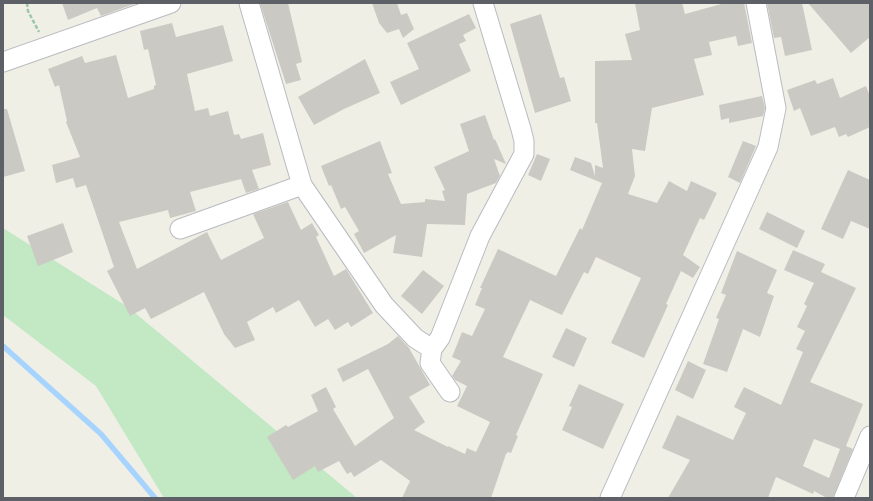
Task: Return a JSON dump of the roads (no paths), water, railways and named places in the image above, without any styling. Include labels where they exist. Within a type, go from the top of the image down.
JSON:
[{"type":"street","points":[[3,62],[47,48],[171,3]]},
{"type":"street","points":[[249,3],[302,185],[384,305],[415,338],[432,349]]},
{"type":"street","points":[[450,392],[430,363],[432,349],[440,338],[480,236],[524,154],[524,141],[521,129],[483,3]]},
{"type":"street","points":[[610,498],[768,147],[776,108],[756,3]]},
{"type":"street","points":[[180,229],[302,185]]},
{"type":"street","points":[[844,498],[870,436]]},
{"type":"waterway","points":[[3,346],[101,434],[155,498]]}]
